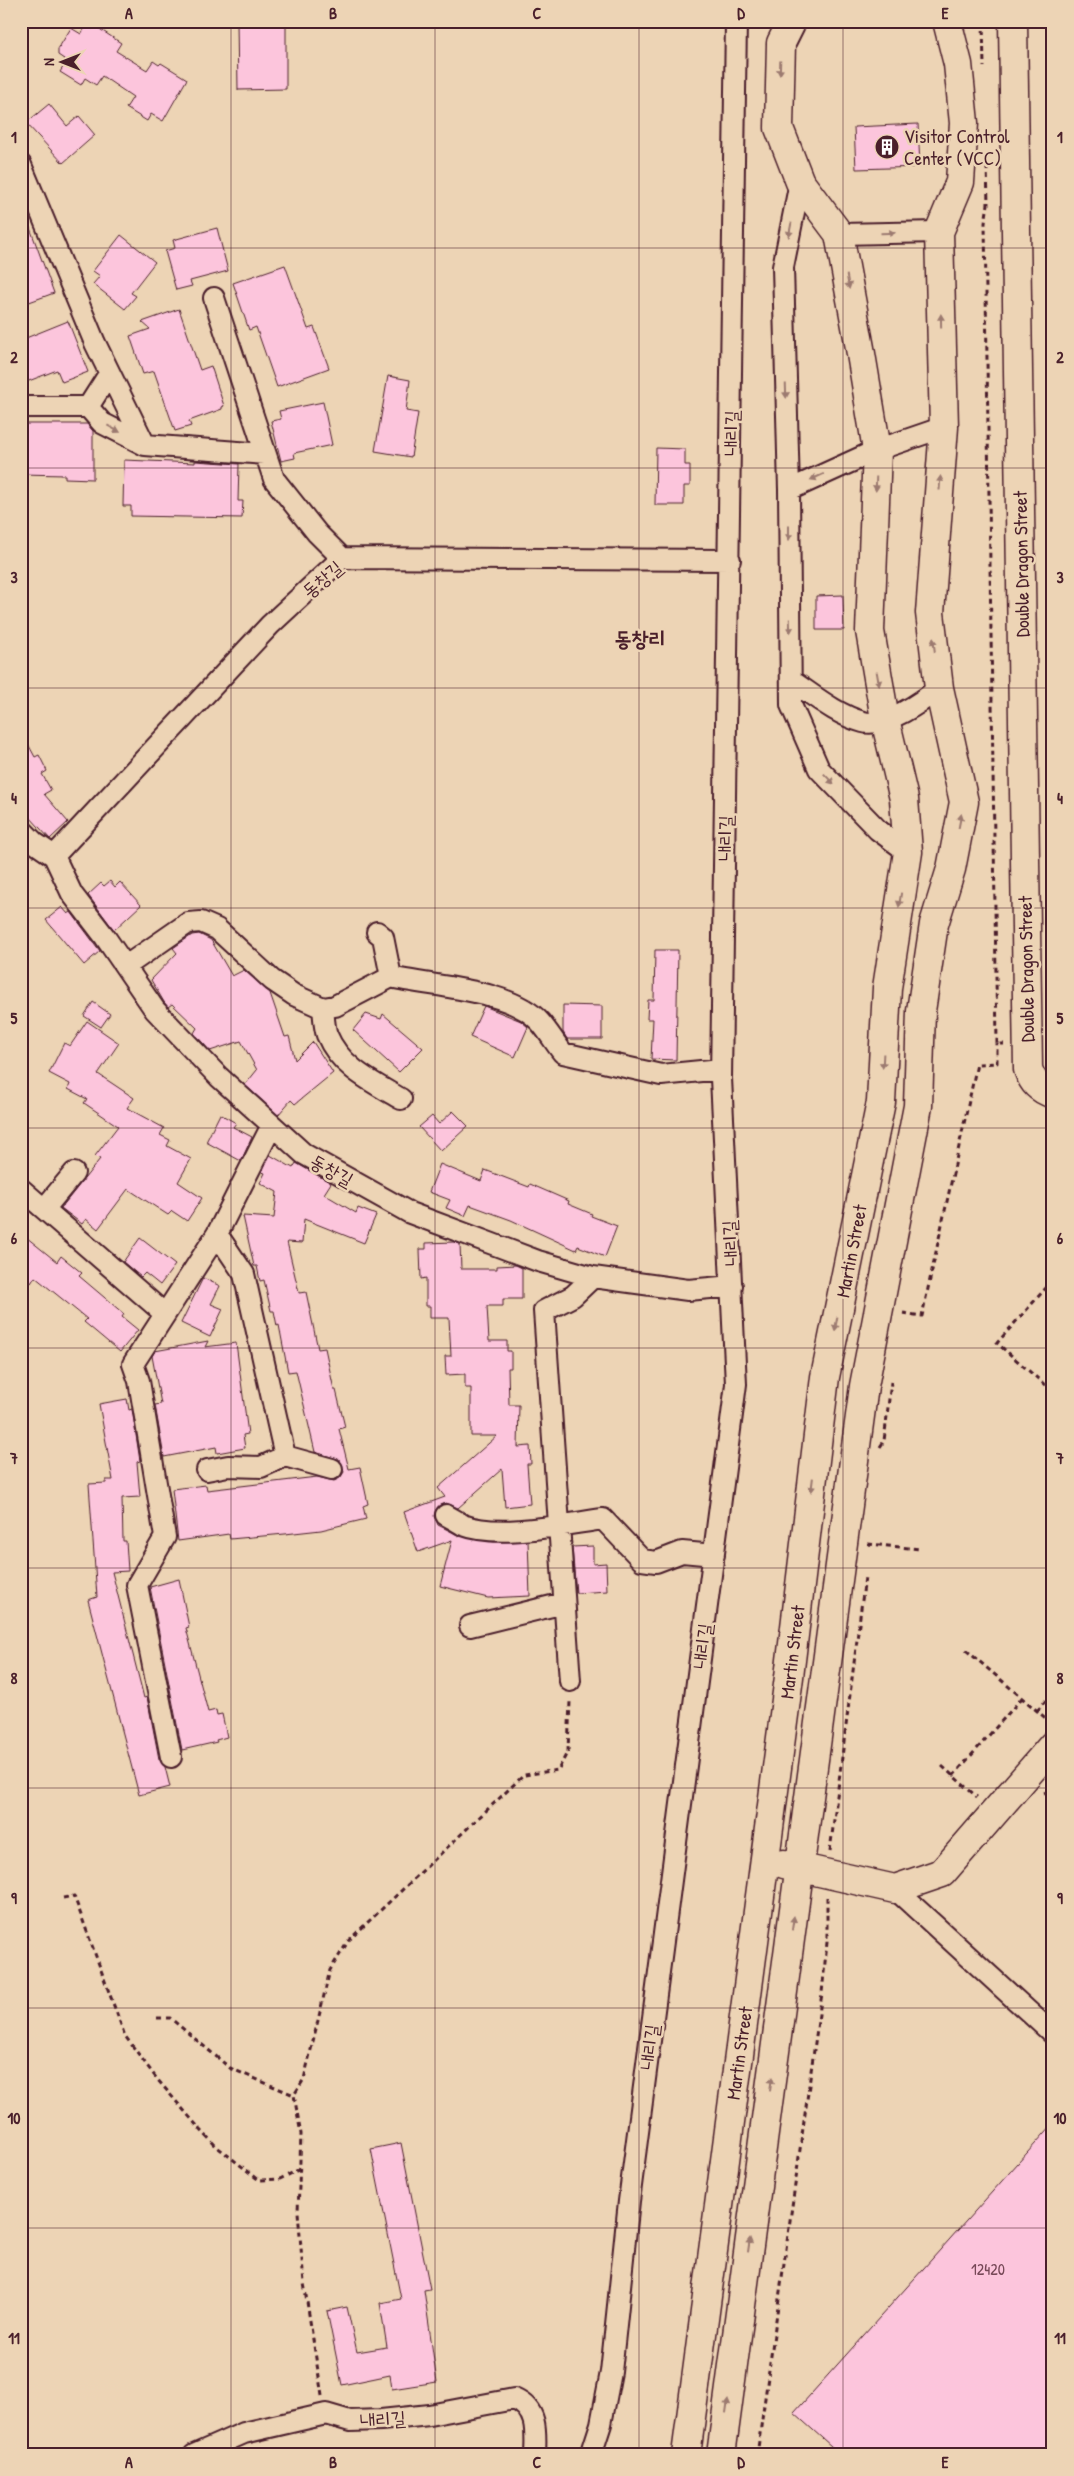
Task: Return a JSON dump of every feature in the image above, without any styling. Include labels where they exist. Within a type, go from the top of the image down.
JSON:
[{"type":"main road","points":[[792,21],[781,43],[778,128],[800,182],[840,234]]},
{"type":"main road","points":[[939,232],[960,182],[964,123],[958,64],[947,21]]},
{"type":"main road","name":"Double Dragon Street","points":[[1013,21],[1028,1069],[1032,1080],[1041,1090],[1053,1094]]},
{"type":"main road","name":"Martin Street","points":[[721,2455],[813,1870],[864,1386],[918,1106],[921,1011],[934,924],[951,869],[964,802],[939,688],[930,613],[944,427],[939,232]]},
{"type":"main road","name":"Martin Street","points":[[686,2455],[765,1858],[825,1377],[881,1102],[887,988],[908,852],[904,799],[885,719],[870,632],[877,450],[840,234]]},
{"type":"main road","points":[[765,1858],[894,1889],[942,1873],[1053,1745]]},
{"type":"street","name":"내리길","points":[[591,2455],[611,2372],[629,2201],[736,1384],[721,1069],[730,560],[736,21]]},
{"type":"street","points":[[21,165],[109,374],[145,445]]},
{"type":"street","points":[[800,182],[783,267],[790,496],[791,705],[819,769],[878,830],[908,852]]},
{"type":"street","points":[[840,234],[939,232]]},
{"type":"street","points":[[214,298],[274,479],[317,533],[342,558]]},
{"type":"street","points":[[88,407],[109,374]]},
{"type":"street","points":[[21,407],[88,407],[102,422],[145,445],[265,454]]},
{"type":"street","points":[[790,496],[877,450],[944,427]]},
{"type":"street","name":"동창길","points":[[54,856],[270,625],[342,558],[730,560]]},
{"type":"street","points":[[792,681],[835,710],[864,723],[885,719],[916,707],[939,688]]},
{"type":"street","name":"동창길","points":[[21,829],[35,843],[54,856],[72,894],[126,966],[155,1010],[219,1077],[304,1154],[410,1213],[538,1260],[593,1277],[688,1290],[732,1286]]},
{"type":"street","points":[[126,966],[188,923],[201,922],[216,929],[237,950],[287,990],[323,1008],[335,1006],[391,977],[412,982],[464,988],[520,1007],[539,1021],[563,1053],[661,1075],[721,1069]]},
{"type":"street","points":[[377,932],[384,937],[391,977]]},
{"type":"street","points":[[323,1008],[326,1033],[338,1056],[363,1077],[401,1098]]},
{"type":"street","points":[[171,1757],[137,1585],[165,1537],[139,1380],[134,1364],[217,1234],[272,1125]]},
{"type":"street","points":[[45,1208],[74,1173]]},
{"type":"street","points":[[21,1189],[165,1314]]},
{"type":"street","points":[[217,1234],[244,1274],[285,1456]]},
{"type":"street","points":[[570,1682],[544,1311],[573,1296],[593,1277]]},
{"type":"street","points":[[207,1470],[228,1466],[261,1467],[285,1456],[332,1469]]},
{"type":"street","points":[[446,1515],[464,1525],[492,1530],[525,1530],[603,1519],[642,1560],[656,1562],[682,1552],[714,1555]]},
{"type":"street","points":[[470,1626],[564,1602]]},
{"type":"street","points":[[894,1889],[1053,2034]]},
{"type":"street","name":"내리길","points":[[194,2455],[244,2433],[326,2414],[350,2421],[381,2420],[429,2415],[514,2399],[523,2403],[532,2412],[535,2428],[535,2455]]},
{"type":"path","points":[[983,21],[984,69]]},
{"type":"path","points":[[899,1313],[922,1316],[977,1064],[997,1063],[985,223],[988,204],[987,156]]},
{"type":"path","points":[[997,1044],[1028,1044]]},
{"type":"path","points":[[1053,1280],[997,1343],[1053,1392]]},
{"type":"path","points":[[878,1450],[884,1441],[892,1372]]},
{"type":"path","points":[[867,1554],[869,1535]]},
{"type":"path","points":[[868,1544],[920,1550]]},
{"type":"path","points":[[757,2455],[822,1993],[827,1942],[813,1870],[865,1572]]},
{"type":"path","points":[[966,1650],[1053,1725]]},
{"type":"path","points":[[326,2414],[304,2283],[298,2212],[301,2134],[294,2095],[304,2079],[330,1970],[349,1940],[524,1775],[558,1770],[568,1751],[570,1682]]},
{"type":"path","points":[[1036,1711],[1053,1692]]},
{"type":"path","points":[[953,1776],[1022,1698]]},
{"type":"path","points":[[64,1898],[74,1896],[125,2036],[175,2102],[216,2146],[259,2180],[280,2179],[300,2169]]},
{"type":"path","points":[[157,2018],[170,2018],[230,2068],[294,2095]]},
{"type":"building","points":[[237,21],[286,21],[286,89],[238,90]]},
{"type":"building","points":[[87,25],[93,29],[95,26],[121,43],[116,51],[147,70],[153,61],[159,65],[161,63],[187,79],[163,121],[151,114],[147,121],[126,108],[133,97],[102,76],[96,85],[85,78],[81,85],[60,72],[67,61],[58,55],[58,49],[71,28],[81,34]]},
{"type":"building","points":[[49,104],[67,126],[79,116],[95,135],[63,163],[26,123]]},
{"type":"building","name":"Visitor Control Center (VCC)","points":[[918,124],[920,167],[856,169],[854,127]]},
{"type":"building","points":[[23,209],[54,293],[21,305],[21,210]]},
{"type":"building","points":[[217,228],[228,271],[190,281],[192,286],[176,290],[165,251],[175,248],[173,240]]},
{"type":"building","points":[[121,235],[155,262],[131,293],[136,296],[125,309],[93,284],[100,276],[93,271]]},
{"type":"building","points":[[285,265],[308,329],[314,327],[329,368],[277,387],[256,327],[249,330],[233,283]]},
{"type":"building","points":[[179,309],[200,370],[211,366],[224,406],[222,409],[189,421],[191,426],[175,431],[154,371],[143,374],[130,336],[150,329],[142,322]]},
{"type":"building","points":[[68,321],[88,372],[62,382],[57,370],[21,384],[21,340]]},
{"type":"building","points":[[388,376],[410,380],[406,411],[418,413],[411,457],[375,451]]},
{"type":"building","points":[[323,402],[332,445],[294,453],[295,458],[281,461],[271,421],[281,419],[279,411]]},
{"type":"building","points":[[21,424],[87,424],[93,431],[93,479],[65,478],[65,475],[21,474]]},
{"type":"building","points":[[656,448],[685,449],[685,465],[690,465],[690,486],[684,486],[684,505],[655,505]]},
{"type":"building","points":[[124,460],[239,464],[238,501],[243,501],[242,518],[131,516],[131,506],[123,506]]},
{"type":"building","points":[[843,595],[844,630],[816,630],[816,596]]},
{"type":"building","points":[[21,731],[35,757],[39,755],[47,771],[42,774],[51,790],[44,794],[68,822],[50,839],[29,816],[21,802]]},
{"type":"building","points":[[110,881],[115,887],[120,882],[141,905],[114,930],[88,895],[101,883],[104,886]]},
{"type":"building","points":[[62,907],[68,914],[71,912],[100,951],[84,965],[46,920]]},
{"type":"building","points":[[199,934],[211,940],[232,976],[244,970],[270,993],[285,1037],[289,1036],[295,1060],[313,1042],[333,1073],[295,1104],[291,1100],[278,1115],[245,1085],[257,1070],[241,1041],[210,1051],[194,1033],[197,1028],[172,1004],[168,1007],[151,980],[177,953],[173,948],[192,935]]},
{"type":"building","points":[[655,950],[678,950],[676,1060],[651,1059],[653,1019],[647,1019],[648,1000],[654,1000]]},
{"type":"building","points":[[93,1002],[110,1014],[101,1027],[84,1016]]},
{"type":"building","points":[[563,1005],[602,1006],[602,1039],[567,1039],[563,1032]]},
{"type":"building","points":[[484,1006],[521,1021],[528,1027],[515,1057],[470,1037]]},
{"type":"building","points":[[366,1014],[381,1019],[383,1014],[423,1048],[399,1072],[353,1030]]},
{"type":"building","points":[[87,1021],[119,1043],[98,1074],[134,1098],[127,1108],[164,1128],[160,1135],[170,1140],[167,1146],[191,1159],[178,1182],[202,1198],[187,1221],[172,1211],[168,1215],[128,1189],[98,1229],[86,1219],[82,1224],[61,1208],[100,1159],[95,1156],[118,1126],[84,1103],[87,1099],[68,1089],[70,1084],[49,1073],[64,1043],[70,1046]]},
{"type":"building","points":[[453,1111],[468,1126],[441,1151],[419,1127],[432,1116],[439,1124]]},
{"type":"building","points":[[220,1114],[236,1123],[233,1127],[252,1137],[241,1161],[206,1142]]},
{"type":"building","points":[[270,1155],[293,1168],[296,1163],[331,1183],[324,1194],[356,1213],[358,1208],[376,1215],[364,1243],[304,1219],[302,1243],[287,1242],[299,1293],[306,1292],[318,1349],[325,1348],[334,1390],[336,1390],[345,1427],[339,1429],[349,1469],[360,1467],[368,1504],[363,1506],[366,1519],[321,1530],[230,1539],[229,1534],[178,1541],[172,1489],[206,1485],[207,1490],[317,1477],[334,1481],[340,1478],[344,1472],[340,1460],[315,1452],[296,1371],[288,1372],[279,1325],[277,1326],[274,1311],[271,1311],[264,1280],[260,1281],[257,1266],[254,1266],[243,1216],[274,1218],[277,1192],[260,1183],[265,1173],[262,1172]]},
{"type":"building","points":[[440,1164],[481,1181],[485,1170],[529,1187],[530,1184],[569,1201],[568,1204],[592,1214],[591,1216],[617,1226],[605,1257],[578,1246],[576,1250],[511,1220],[470,1205],[465,1216],[446,1208],[450,1200],[429,1192]]},
{"type":"building","points":[[21,1233],[57,1262],[61,1256],[82,1273],[79,1276],[124,1314],[122,1317],[138,1330],[120,1352],[84,1322],[87,1319],[35,1277],[31,1283],[21,1275]]},
{"type":"building","points":[[140,1238],[175,1265],[160,1285],[145,1273],[141,1277],[123,1262]]},
{"type":"building","points":[[454,1242],[460,1244],[461,1269],[497,1269],[497,1266],[516,1265],[522,1268],[522,1299],[503,1299],[503,1306],[487,1306],[489,1341],[507,1341],[507,1351],[511,1351],[511,1368],[508,1368],[509,1405],[519,1405],[518,1447],[530,1446],[531,1464],[527,1464],[530,1504],[505,1507],[502,1469],[458,1508],[446,1503],[440,1505],[436,1509],[434,1516],[438,1525],[460,1536],[494,1542],[528,1541],[530,1596],[488,1598],[440,1586],[452,1540],[418,1552],[404,1512],[445,1497],[438,1488],[497,1436],[471,1436],[471,1388],[465,1388],[465,1374],[446,1375],[445,1356],[451,1356],[449,1318],[430,1318],[430,1306],[426,1306],[426,1278],[421,1279],[420,1249],[426,1249],[426,1243]]},
{"type":"building","points":[[203,1278],[220,1286],[211,1304],[223,1309],[210,1337],[181,1323]]},
{"type":"building","points":[[208,1341],[205,1347],[236,1343],[248,1434],[243,1435],[245,1448],[217,1453],[216,1447],[164,1457],[155,1405],[161,1404],[152,1356],[155,1351]]},
{"type":"building","points":[[127,1399],[129,1410],[132,1409],[140,1461],[137,1462],[140,1497],[122,1498],[123,1541],[126,1541],[128,1571],[112,1572],[144,1698],[147,1697],[159,1759],[165,1767],[170,1787],[139,1795],[88,1600],[97,1597],[89,1484],[106,1483],[106,1480],[113,1480],[99,1404]]},
{"type":"building","points":[[593,1546],[593,1564],[606,1563],[607,1591],[576,1593],[572,1547]]},
{"type":"building","points":[[179,1579],[189,1627],[186,1628],[208,1712],[216,1710],[217,1715],[222,1714],[227,1737],[216,1740],[217,1742],[182,1750],[150,1587]]},
{"type":"building","points":[[1053,2124],[1053,2455],[841,2455],[794,2413]]},
{"type":"building","points":[[401,2143],[430,2289],[424,2290],[437,2382],[392,2389],[390,2375],[342,2385],[327,2311],[347,2307],[357,2352],[387,2347],[380,2303],[401,2299],[371,2149]]},
{"type":"place","name":"Visitor Control Center (VCC)","points":[[887,147]]},
{"type":"district","name":"동창리","points":[[640,638]]}]
